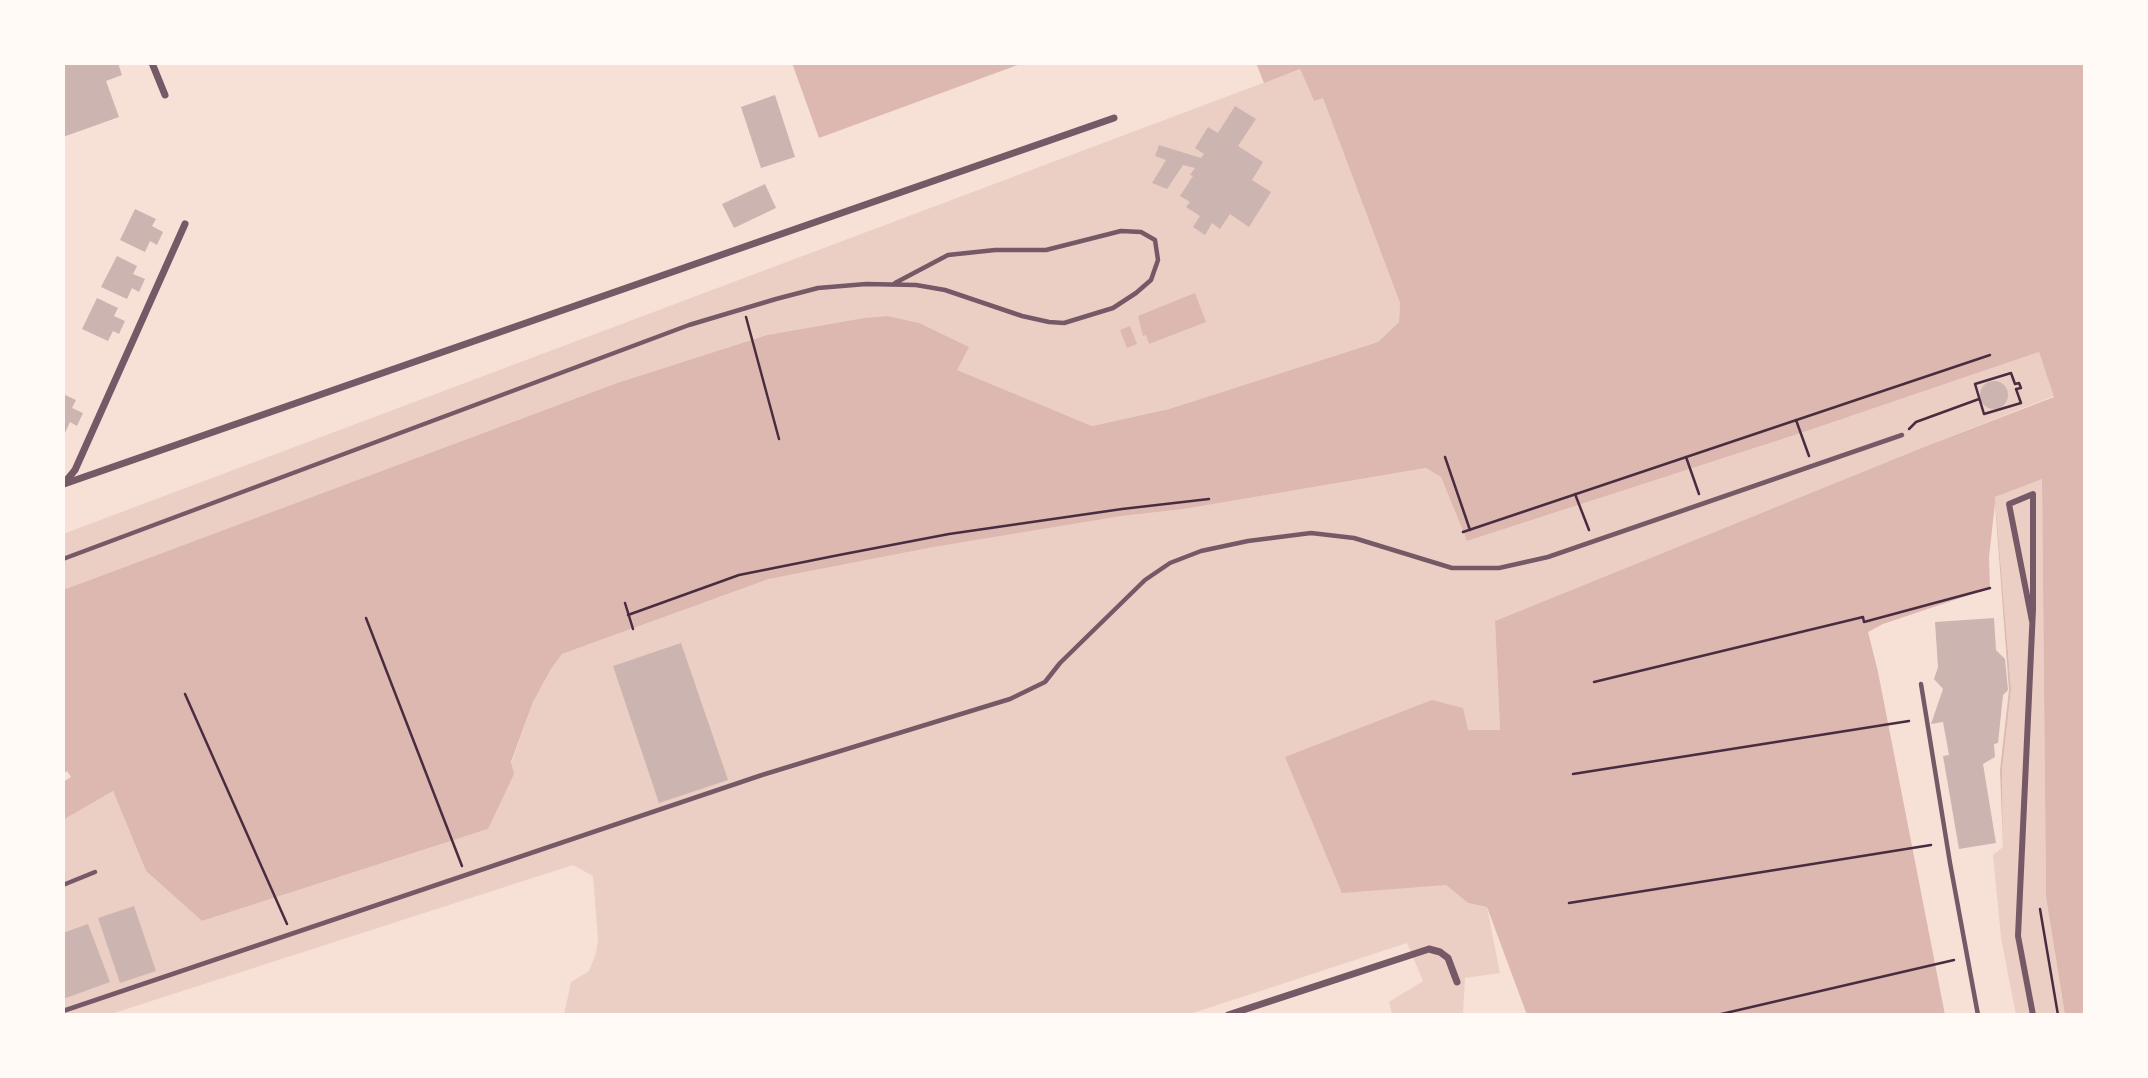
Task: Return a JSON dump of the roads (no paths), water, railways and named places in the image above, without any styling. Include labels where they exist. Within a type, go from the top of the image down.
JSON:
[{"type":"street","points":[[152,63],[165,95]]},
{"type":"street","points":[[63,484],[1114,118]]},
{"type":"street","points":[[63,484],[75,470],[185,225]]},
{"type":"street","points":[[2032,621],[2008,504],[2033,494],[2033,609],[2018,936],[2033,1015]]},
{"type":"street","points":[[1228,1015],[1429,949],[1448,958],[1457,982]]},
{"type":"lane","points":[[63,559],[689,325],[818,288],[895,283],[945,290],[1022,316],[1063,323],[1113,308],[1136,293],[1151,280],[1158,260],[1155,240],[1142,232],[1121,231],[1046,250],[995,250],[948,255],[895,283]]},
{"type":"lane","points":[[63,1011],[762,775],[1010,699],[1045,682],[1060,663],[1145,580],[1170,563],[1201,551],[1248,541],[1311,533],[1354,538],[1452,568],[1477,569],[1522,564],[1902,435]]},
{"type":"lane","points":[[1921,684],[1978,1015]]},
{"type":"lane","points":[[63,886],[95,872]]}]
